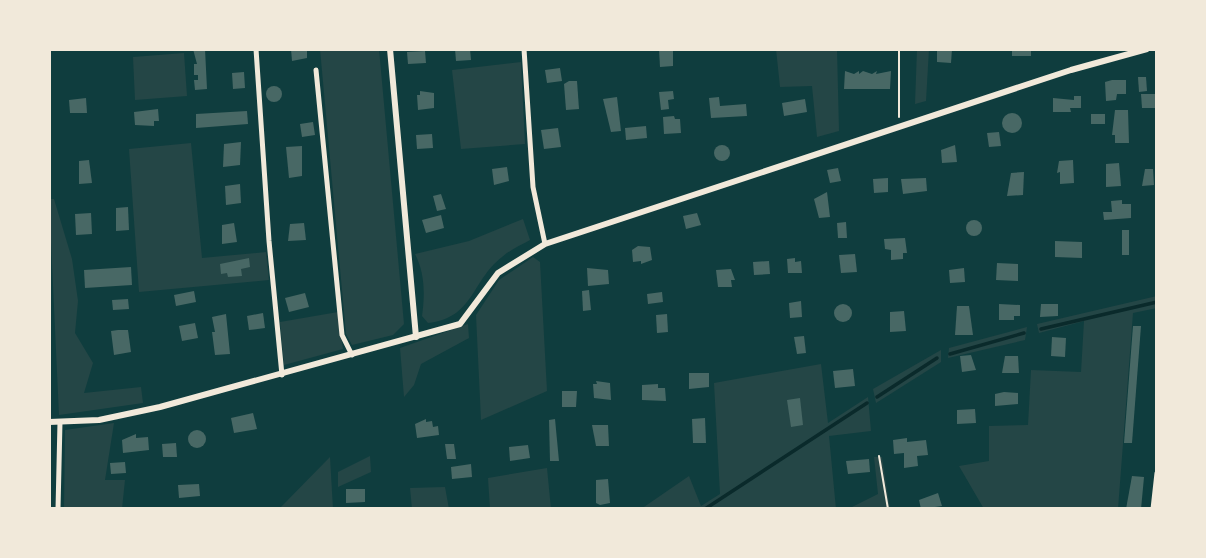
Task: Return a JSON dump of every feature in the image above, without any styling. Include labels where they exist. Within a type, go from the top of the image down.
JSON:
[{"type":"street","points":[[256,49],[268,233],[282,375]]},
{"type":"street","points":[[390,49],[416,337]]},
{"type":"street","points":[[524,49],[533,187],[545,244]]},
{"type":"street","points":[[49,422],[121,416],[282,375],[460,324],[498,273],[545,244],[1071,70],[1147,49]]},
{"type":"street","points":[[316,71],[342,335],[352,355]]},
{"type":"street","points":[[58,509],[60,422]]},
{"type":"street","points":[[1153,509],[1157,473]]},
{"type":"path","points":[[896,121],[899,116],[896,99],[899,49]]},
{"type":"path","points":[[879,456],[888,509]]},
{"type":"shaded area","points":[[320,49],[379,49],[404,324],[393,335],[352,345],[346,334]]},
{"type":"shaded area","points":[[776,49],[837,49],[839,131],[817,137],[812,86],[780,87]]},
{"type":"shaded area","points":[[917,49],[929,49],[926,101],[915,104]]},
{"type":"shaded area","points":[[184,53],[187,96],[135,100],[133,57]]},
{"type":"shaded area","points":[[521,62],[525,144],[461,149],[452,70]]},
{"type":"shaded area","points":[[191,143],[202,258],[266,252],[269,280],[139,292],[129,149]]},
{"type":"shaded area","points":[[49,199],[54,199],[72,259],[78,301],[75,333],[93,363],[84,393],[141,387],[143,403],[59,415]]},
{"type":"shaded area","points":[[523,219],[530,240],[502,257],[455,314],[428,323],[422,316],[423,284],[415,254],[469,241]]},
{"type":"shaded area","points":[[533,257],[540,262],[547,391],[481,420],[476,315],[499,280]]},
{"type":"shaded area","points":[[1157,296],[1157,308],[1133,313],[1118,509],[984,509],[959,466],[989,461],[989,426],[1028,425],[1031,370],[1081,372],[1084,321],[1039,333],[1037,324]]},
{"type":"shaded area","points":[[338,312],[343,349],[284,365],[280,322]]},
{"type":"shaded area","points":[[468,324],[469,338],[421,364],[414,385],[404,397],[400,348]]},
{"type":"shaded area","points":[[1027,327],[1025,340],[948,358],[949,348]]},
{"type":"shaded area","points":[[941,350],[941,362],[876,403],[873,389]]},
{"type":"shaded area","points":[[821,364],[828,423],[868,397],[871,431],[829,436],[836,509],[641,509],[689,476],[701,506],[720,494],[714,383]]},
{"type":"shaded area","points":[[114,423],[105,480],[125,480],[122,509],[64,509],[65,430]]},
{"type":"shaded area","points":[[370,456],[371,472],[338,487],[338,472]]},
{"type":"shaded area","points":[[330,457],[333,509],[280,509],[280,508]]},
{"type":"shaded area","points":[[874,457],[882,457],[890,509],[848,509],[878,494]]},
{"type":"shaded area","points":[[547,468],[551,509],[490,509],[488,478]]},
{"type":"shaded area","points":[[445,487],[449,509],[412,509],[410,488]]},
{"type":"building","points":[[193,49],[205,49],[207,89],[195,90],[194,80],[198,80],[198,75],[194,75],[194,64],[197,64]]},
{"type":"building","points":[[291,49],[307,49],[307,58],[292,61]]},
{"type":"building","points":[[455,49],[470,49],[471,60],[456,61]]},
{"type":"building","points":[[659,49],[673,49],[673,66],[660,67]]},
{"type":"building","points":[[937,49],[952,49],[951,63],[937,62]]},
{"type":"building","points":[[1012,49],[1031,49],[1031,56],[1012,56]]},
{"type":"building","points":[[425,51],[426,63],[408,64],[407,52]]},
{"type":"building","points":[[560,68],[562,81],[547,83],[545,70]]},
{"type":"building","points":[[845,71],[872,74],[877,71],[876,74],[891,71],[890,89],[844,89]]},
{"type":"building","points":[[244,72],[245,88],[233,89],[232,73]]},
{"type":"building","points":[[1138,77],[1146,77],[1147,91],[1139,92]]},
{"type":"building","points":[[1126,80],[1126,94],[1117,94],[1116,100],[1106,101],[1105,82]]},
{"type":"building","points":[[577,81],[579,109],[566,110],[564,84]]},
{"type":"building","points":[[274,86],[280,88],[280,100],[274,102],[268,100],[266,94],[268,88]]},
{"type":"building","points":[[420,91],[434,93],[434,108],[418,110],[417,95],[420,95]]},
{"type":"building","points":[[673,91],[674,99],[668,100],[669,109],[661,110],[659,92]]},
{"type":"building","points":[[1141,94],[1157,94],[1157,108],[1142,108]]},
{"type":"building","points":[[1074,96],[1081,96],[1081,108],[1070,108],[1071,112],[1053,112],[1053,98],[1074,100]]},
{"type":"building","points":[[617,97],[621,131],[611,132],[603,99]]},
{"type":"building","points":[[719,97],[720,106],[746,104],[747,116],[711,118],[709,98]]},
{"type":"building","points":[[86,98],[87,113],[70,113],[69,100]]},
{"type":"building","points":[[805,99],[807,112],[784,116],[782,103]]},
{"type":"building","points":[[158,109],[159,121],[154,121],[154,126],[135,125],[134,112]]},
{"type":"building","points":[[1115,110],[1128,110],[1129,143],[1115,143],[1115,135],[1112,135]]},
{"type":"building","points":[[247,111],[248,124],[196,128],[196,114]]},
{"type":"building","points":[[1008,113],[1016,113],[1022,123],[1016,133],[1008,133],[1002,127],[1002,119]]},
{"type":"building","points":[[1091,114],[1105,114],[1105,124],[1091,124]]},
{"type":"building","points":[[674,116],[675,119],[680,119],[681,133],[664,134],[663,117]]},
{"type":"building","points":[[313,122],[315,135],[302,137],[300,124]]},
{"type":"building","points":[[646,126],[647,138],[626,140],[625,128]]},
{"type":"building","points":[[558,128],[561,147],[544,149],[541,130]]},
{"type":"building","points":[[999,132],[1001,146],[989,147],[987,133]]},
{"type":"building","points":[[432,134],[433,148],[417,149],[416,135]]},
{"type":"building","points":[[241,142],[240,165],[223,167],[224,144]]},
{"type":"building","points":[[719,145],[725,145],[730,153],[728,159],[719,161],[714,156],[714,150]]},
{"type":"building","points":[[955,145],[957,162],[942,163],[941,150]]},
{"type":"building","points":[[302,146],[302,176],[289,178],[286,147]]},
{"type":"building","points":[[89,160],[92,183],[79,184],[79,161]]},
{"type":"building","points":[[1073,160],[1074,183],[1060,184],[1060,172],[1057,173],[1059,161]]},
{"type":"building","points":[[1119,163],[1121,186],[1106,187],[1106,164]]},
{"type":"building","points":[[507,167],[509,181],[494,185],[492,169]]},
{"type":"building","points":[[838,168],[841,181],[830,183],[827,170]]},
{"type":"building","points":[[1145,169],[1153,169],[1154,185],[1142,186]]},
{"type":"building","points":[[1024,172],[1023,195],[1007,196],[1011,173]]},
{"type":"building","points":[[888,178],[888,192],[874,193],[873,179]]},
{"type":"building","points":[[926,178],[927,191],[903,194],[901,179]]},
{"type":"building","points":[[240,184],[241,203],[226,205],[225,186]]},
{"type":"building","points":[[827,192],[830,217],[819,218],[814,199]]},
{"type":"building","points":[[441,194],[446,209],[437,211],[433,196]]},
{"type":"building","points":[[1122,200],[1122,204],[1131,204],[1131,218],[1104,220],[1103,212],[1112,212],[1111,201]]},
{"type":"building","points":[[128,207],[129,230],[116,231],[116,208]]},
{"type":"building","points":[[91,213],[92,234],[76,235],[75,214]]},
{"type":"building","points":[[697,213],[701,225],[686,229],[683,216]]},
{"type":"building","points":[[441,215],[444,228],[426,233],[422,220]]},
{"type":"building","points":[[974,220],[980,222],[980,234],[974,236],[968,234],[966,228],[968,222]]},
{"type":"building","points":[[846,222],[847,238],[838,238],[837,223]]},
{"type":"building","points":[[234,223],[237,242],[222,244],[222,225]]},
{"type":"building","points":[[304,223],[306,240],[288,241],[290,224]]},
{"type":"building","points":[[1122,230],[1129,230],[1129,255],[1122,255]]},
{"type":"building","points":[[905,238],[907,253],[903,253],[903,259],[891,260],[891,250],[885,249],[884,239]]},
{"type":"building","points":[[1055,241],[1082,242],[1082,258],[1055,257]]},
{"type":"building","points":[[638,246],[650,247],[652,260],[641,264],[641,261],[633,262],[632,250]]},
{"type":"building","points":[[855,254],[857,272],[841,273],[839,255]]},
{"type":"building","points":[[249,258],[250,267],[241,269],[242,276],[228,277],[227,273],[221,274],[220,264]]},
{"type":"building","points":[[795,258],[795,262],[801,261],[802,273],[788,273],[787,259]]},
{"type":"building","points":[[769,261],[770,274],[754,275],[753,262]]},
{"type":"building","points":[[997,263],[1018,264],[1018,281],[996,280]]},
{"type":"building","points":[[131,267],[132,285],[85,288],[84,270]]},
{"type":"building","points":[[587,268],[608,270],[609,284],[588,286]]},
{"type":"building","points":[[964,268],[965,282],[950,283],[949,270]]},
{"type":"building","points":[[731,269],[735,280],[731,280],[732,287],[718,287],[716,270]]},
{"type":"building","points":[[589,290],[591,310],[583,311],[582,291]]},
{"type":"building","points":[[194,291],[196,302],[176,306],[174,295]]},
{"type":"building","points":[[662,292],[663,302],[648,304],[647,294]]},
{"type":"building","points":[[305,293],[309,307],[289,312],[285,298]]},
{"type":"building","points":[[128,299],[129,309],[113,310],[112,300]]},
{"type":"building","points":[[801,301],[802,317],[790,318],[789,303]]},
{"type":"building","points":[[843,304],[851,309],[852,313],[847,321],[843,322],[835,317],[834,313],[839,305]]},
{"type":"building","points":[[999,304],[1020,305],[1020,316],[1014,316],[1014,320],[999,320]]},
{"type":"building","points":[[1041,304],[1058,304],[1058,316],[1040,317]]},
{"type":"building","points":[[957,306],[969,306],[973,335],[955,335]]},
{"type":"building","points":[[904,311],[906,331],[890,332],[890,312]]},
{"type":"building","points":[[263,313],[265,328],[249,330],[247,316]]},
{"type":"building","points":[[226,314],[230,354],[215,355],[212,317]]},
{"type":"building","points":[[667,314],[668,332],[657,333],[656,315]]},
{"type":"building","points":[[195,323],[198,338],[182,341],[179,326]]},
{"type":"building","points":[[1133,326],[1141,326],[1132,443],[1124,443]]},
{"type":"building","points":[[128,330],[131,352],[114,355],[111,331]]},
{"type":"building","points":[[804,336],[806,353],[797,354],[794,337]]},
{"type":"building","points":[[1052,337],[1066,338],[1065,357],[1051,356]]},
{"type":"building","points":[[971,355],[976,370],[962,372],[960,356]]},
{"type":"building","points":[[1005,356],[1018,356],[1019,373],[1002,373]]},
{"type":"building","points":[[853,369],[855,386],[835,388],[833,371]]},
{"type":"building","points":[[689,373],[709,373],[709,387],[689,389]]},
{"type":"building","points":[[596,381],[610,383],[611,400],[594,398],[593,384],[597,384]]},
{"type":"building","points":[[658,384],[658,388],[665,388],[666,401],[642,400],[642,385]]},
{"type":"building","points":[[562,391],[577,391],[576,407],[562,407]]},
{"type":"building","points":[[1018,393],[1018,404],[995,406],[995,394]]},
{"type":"building","points":[[800,398],[803,425],[791,427],[787,400]]},
{"type":"building","points":[[975,409],[976,423],[957,424],[957,410]]},
{"type":"building","points":[[253,413],[257,429],[234,433],[231,418]]},
{"type":"building","points":[[705,418],[706,443],[693,443],[692,419]]},
{"type":"building","points":[[426,419],[426,422],[432,421],[433,427],[438,426],[439,435],[417,438],[415,424]]},
{"type":"building","points":[[555,419],[559,461],[550,461],[549,420]]},
{"type":"building","points":[[592,425],[608,425],[609,446],[596,446]]},
{"type":"building","points":[[197,430],[203,433],[206,439],[203,445],[197,448],[191,445],[188,439],[191,433]]},
{"type":"building","points":[[136,434],[136,438],[148,437],[149,450],[123,453],[122,440]]},
{"type":"building","points":[[907,438],[907,442],[926,440],[928,455],[917,456],[918,466],[904,468],[904,453],[894,454],[893,440]]},
{"type":"building","points":[[176,443],[177,457],[163,457],[162,444]]},
{"type":"building","points":[[445,444],[454,444],[456,459],[447,459]]},
{"type":"building","points":[[528,445],[530,458],[510,461],[509,447]]},
{"type":"building","points":[[869,459],[870,472],[848,474],[846,461]]},
{"type":"building","points":[[125,462],[126,473],[111,474],[110,463]]},
{"type":"building","points":[[471,464],[472,477],[452,479],[451,467]]},
{"type":"building","points":[[1132,476],[1144,477],[1141,509],[1126,509]]},
{"type":"building","points":[[608,479],[610,503],[600,505],[596,503],[596,480]]},
{"type":"building","points":[[199,484],[200,496],[179,498],[178,485]]},
{"type":"building","points":[[346,489],[365,489],[365,502],[346,503]]},
{"type":"building","points":[[938,493],[942,506],[921,509],[919,500]]},
{"type":"waterway","points":[[1041,329],[1157,302]]},
{"type":"waterway","points":[[950,354],[1024,333]]},
{"type":"waterway","points":[[877,397],[937,358]]},
{"type":"waterway","points":[[705,509],[867,403]]}]
